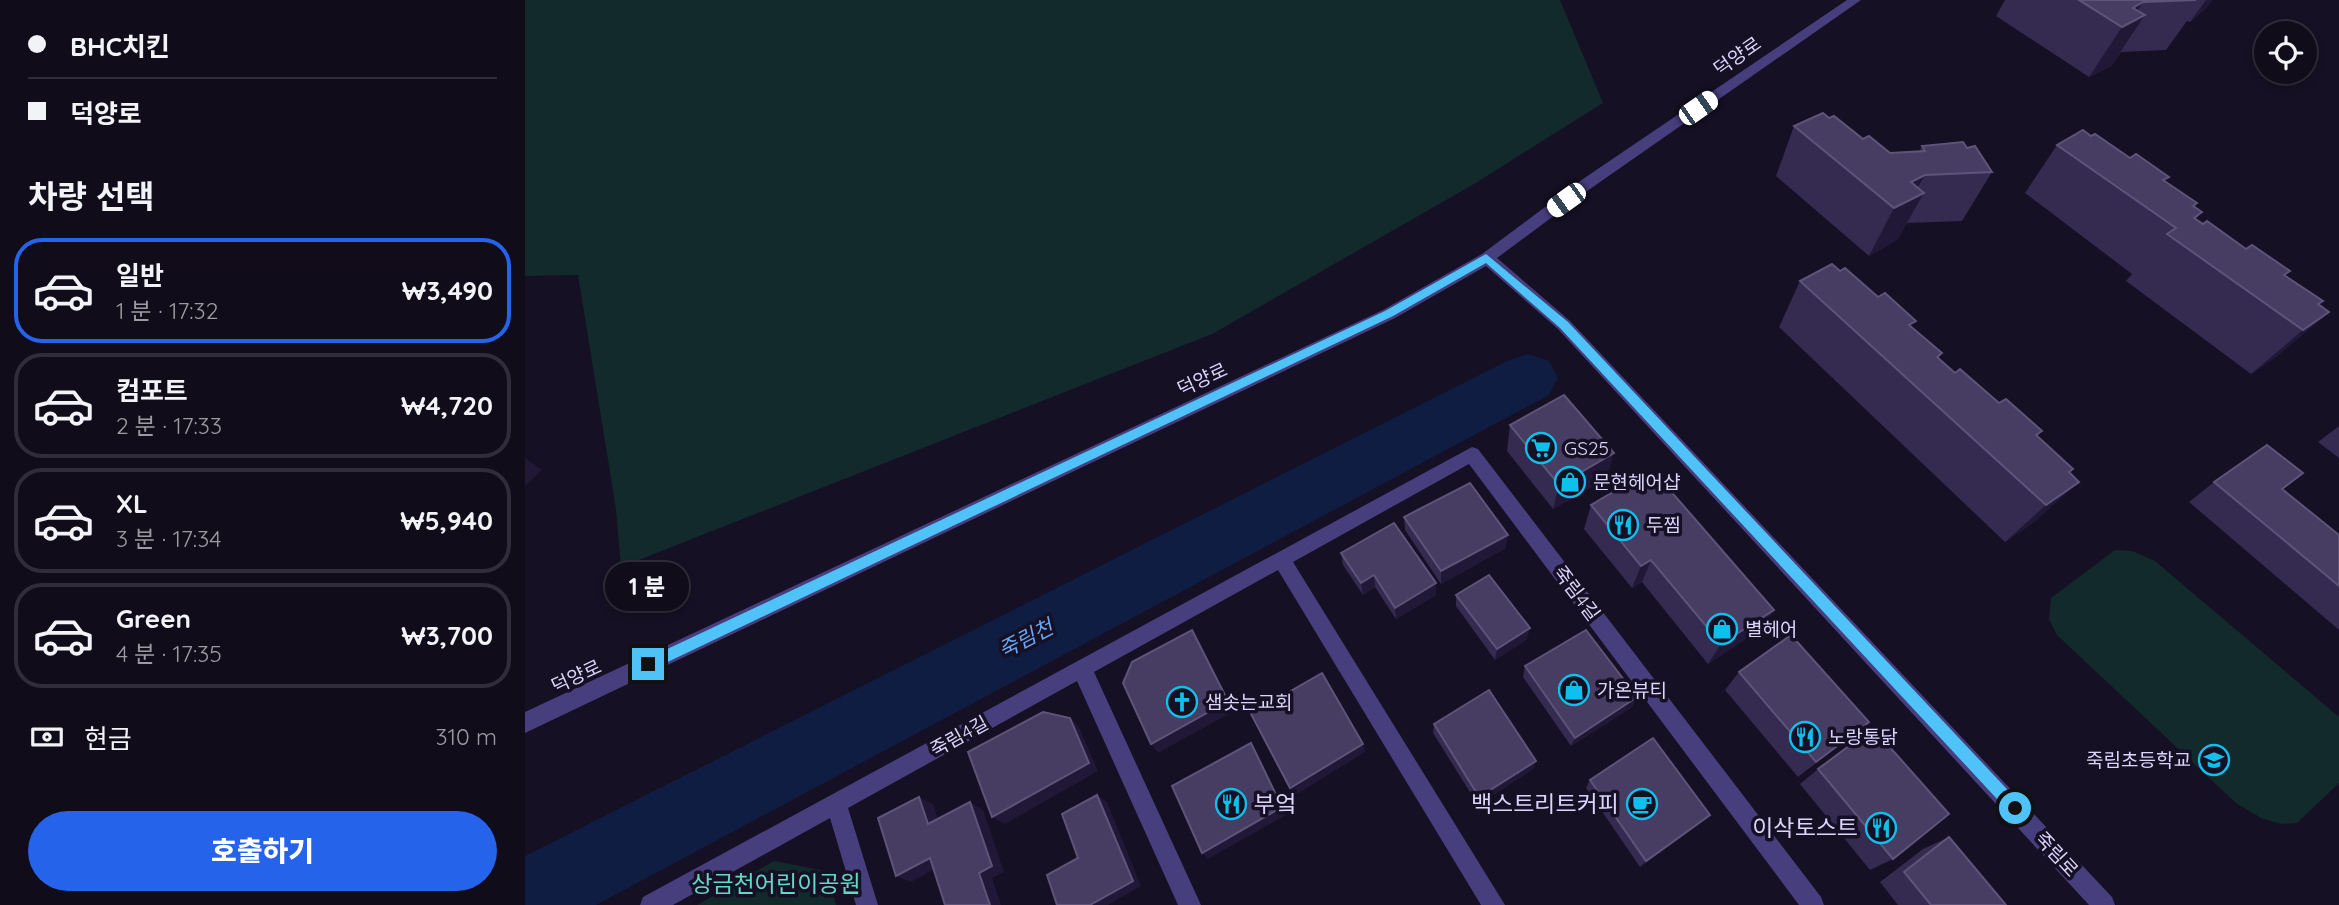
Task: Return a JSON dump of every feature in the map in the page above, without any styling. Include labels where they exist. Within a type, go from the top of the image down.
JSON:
[{"type":"street","name":"덕양로","points":[[525,723],[1389,314],[1486,258],[1585,185],[1855,0]]},
{"type":"street","name":"죽림로","points":[[1486,258],[1564,325],[2104,905]]},
{"type":"street","name":"죽림4길","points":[[651,905],[1472,454],[1813,905]]},
{"type":"street","points":[[1281,559],[1494,905]]},
{"type":"street","points":[[1082,669],[1190,905]]},
{"type":"street","points":[[837,803],[867,905]]},
{"type":"green space","points":[[525,0],[1560,0],[1603,103],[1474,184],[1212,334],[621,567],[616,509],[578,275],[525,276]]},
{"type":"green space","points":[[2115,550],[2132,551],[2155,561],[2339,717],[2339,783],[2297,823],[2281,824],[2261,818],[2236,803],[2057,635],[2049,619],[2051,598]]},
{"type":"green space","name":"상금천어린이공원","points":[[774,861],[826,871],[836,905],[697,905]]},
{"type":"building","points":[[2079,0],[2196,0],[2143,2],[2133,8],[2145,15],[2122,27]]},
{"type":"building","points":[[1823,113],[1829,118],[1834,116],[1863,139],[1869,136],[1890,153],[1925,151],[1922,146],[1963,142],[1967,148],[1975,146],[1992,172],[1925,175],[1911,182],[1924,193],[1894,208],[1794,126]]},
{"type":"building","points":[[2083,130],[2091,136],[2095,134],[2130,158],[2136,154],[2169,177],[2163,180],[2197,203],[2193,206],[2202,212],[2194,218],[2203,224],[2207,221],[2246,249],[2252,245],[2290,271],[2284,275],[2323,301],[2318,304],[2329,312],[2303,330],[2167,234],[2176,228],[2057,145]]},
{"type":"building","points":[[1832,264],[1840,271],[1845,268],[1878,297],[1885,293],[1916,321],[1909,325],[1942,353],[1937,357],[1955,373],[1960,369],[1999,403],[2006,399],[2042,431],[2036,435],[2073,469],[2069,472],[2079,482],[2046,505],[1800,281]]},
{"type":"building","points":[[1564,395],[1614,453],[1559,485],[1510,425]]},
{"type":"building","points":[[2267,445],[2303,473],[2282,489],[2339,535],[2339,586],[2214,482]]},
{"type":"building","points":[[1645,473],[1668,488],[1774,610],[1721,644],[1651,560],[1641,566],[1591,505]]},
{"type":"building","points":[[1470,483],[1508,535],[1441,571],[1404,517]]},
{"type":"building","points":[[1394,523],[1436,583],[1395,608],[1374,575],[1361,583],[1341,553]]},
{"type":"building","points":[[1489,575],[1530,628],[1497,649],[1456,595]]},
{"type":"building","name":"샘솟는교회","points":[[1192,630],[1228,701],[1151,744],[1123,683],[1132,662]]},
{"type":"building","points":[[1586,630],[1637,697],[1575,738],[1525,666]]},
{"type":"building","points":[[1791,635],[1869,722],[1816,762],[1739,672]]},
{"type":"building","points":[[1322,673],[1363,744],[1290,788],[1251,714]]},
{"type":"building","points":[[1489,690],[1536,761],[1479,797],[1434,724]]},
{"type":"building","points":[[1043,712],[1070,718],[1089,763],[992,817],[968,752]]},
{"type":"building","points":[[1873,728],[1949,814],[1893,859],[1818,769]]},
{"type":"building","points":[[1653,738],[1710,815],[1646,861],[1590,780]]},
{"type":"building","points":[[1251,743],[1282,807],[1202,853],[1172,786]]},
{"type":"building","points":[[1097,795],[1133,881],[1090,905],[1057,905],[1047,875],[1078,858],[1062,814]]},
{"type":"building","points":[[919,797],[928,824],[970,802],[992,866],[979,873],[990,905],[945,905],[930,858],[896,876],[878,818]]},
{"type":"building","points":[[1949,837],[2006,905],[1931,905],[1904,872]]},
{"type":"waterway","name":"죽림천","points":[[525,899],[1528,378]]},
{"type":"place","name":"GS25","points":[[1541,448]]},
{"type":"place","name":"문현헤어샵","points":[[1570,482]]},
{"type":"place","name":"두찜","points":[[1623,525]]},
{"type":"place","name":"별헤어","points":[[1722,629]]},
{"type":"place","name":"가온뷰티","points":[[1574,690]]},
{"type":"place","name":"샘솟는교회","points":[[1182,702]]},
{"type":"place","name":"노랑통닭","points":[[1805,737]]},
{"type":"place","name":"죽림초등학교","points":[[2214,760]]},
{"type":"place","name":"부엌","points":[[1231,804]]},
{"type":"place","name":"백스트리트커피","points":[[1642,804]]},
{"type":"place","name":"이삭토스트","points":[[1881,828]]},
{"type":"route","points":[[648,664],[1389,314],[1486,258],[1564,325],[2015,808]]}]
